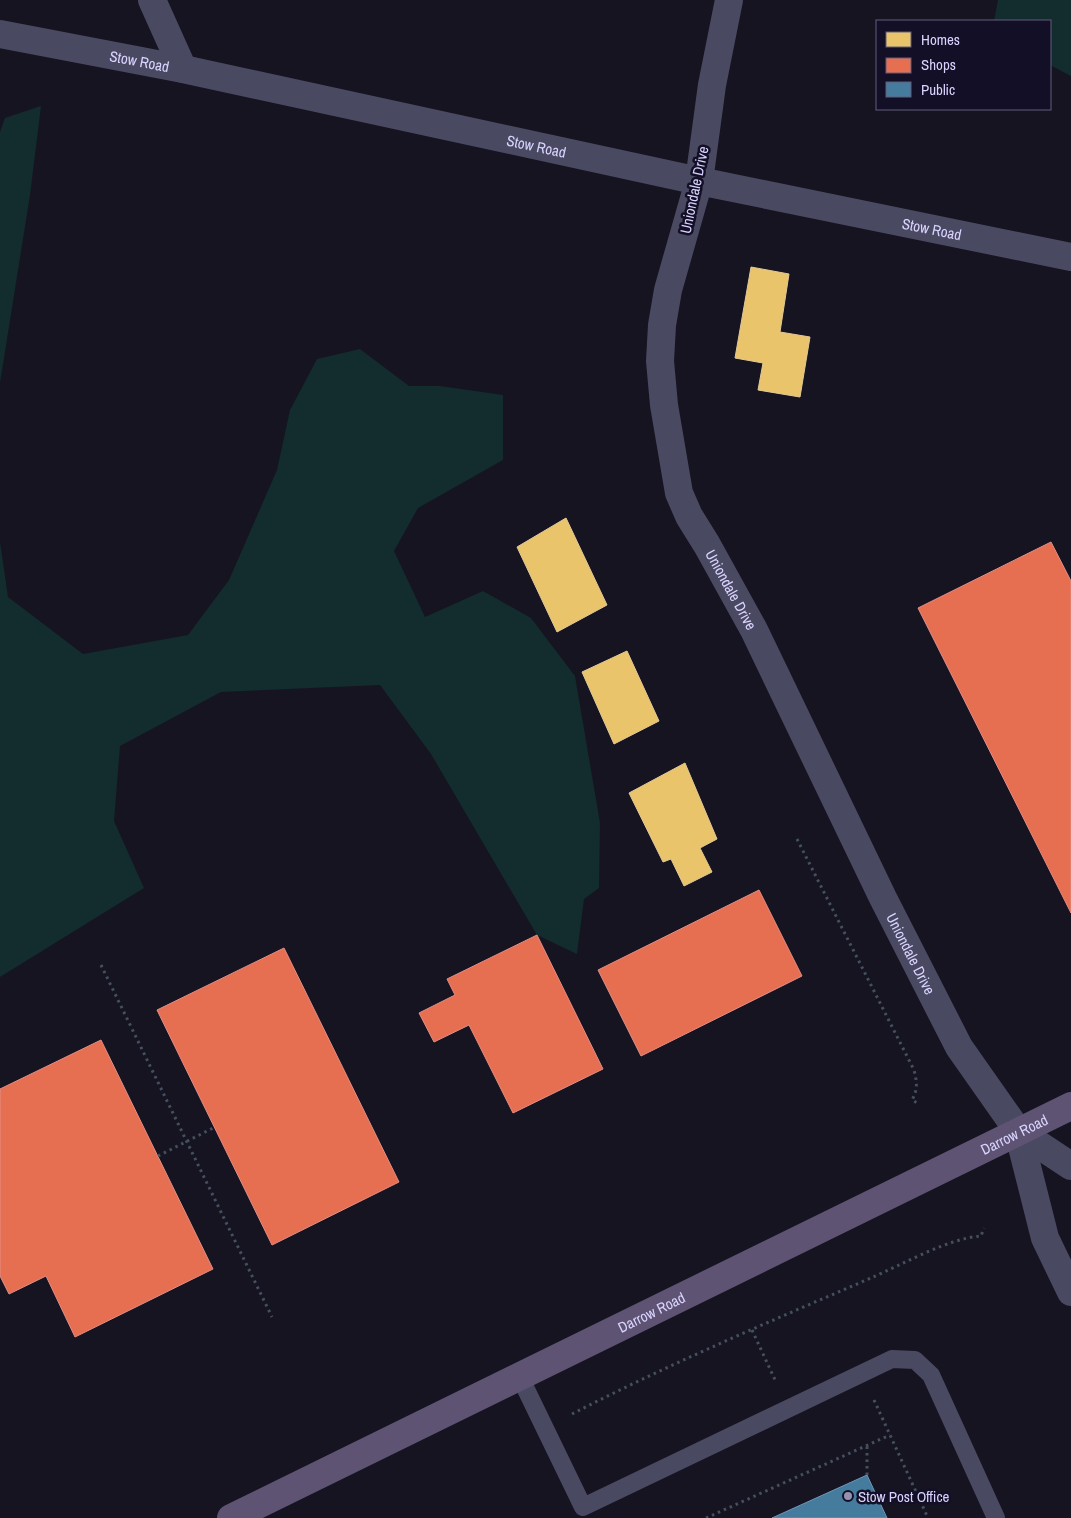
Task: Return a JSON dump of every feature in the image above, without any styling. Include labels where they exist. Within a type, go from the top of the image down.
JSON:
[{"type":"main road","name":"Darrow Road","points":[[231,1518],[1071,1106]]},
{"type":"street","points":[[152,0],[183,69]]},
{"type":"street","name":"Uniondale Drive","points":[[729,0],[712,85],[699,181],[668,290],[662,326],[660,361],[664,405],[679,493],[689,516],[708,545],[754,630],[883,898],[959,1047],[1018,1131]]},
{"type":"street","name":"Stow Road","points":[[0,34],[183,69],[699,181],[1071,256]]},
{"type":"street","points":[[1018,1131],[1071,1166]]},
{"type":"street","points":[[1018,1131],[1045,1238],[1071,1292]]},
{"type":"lane","points":[[520,1377],[586,1512],[789,1408],[892,1359],[914,1360],[931,1375],[996,1518]]},
{"type":"path","points":[[797,839],[914,1070],[917,1082],[916,1092],[912,1100],[919,1104]]},
{"type":"path","points":[[101,965],[272,1317]]},
{"type":"path","points":[[158,1156],[215,1127]]},
{"type":"path","points":[[545,1428],[648,1377],[752,1330],[957,1240],[980,1236],[984,1228]]},
{"type":"path","points":[[752,1330],[789,1408]]},
{"type":"path","points":[[881,1395],[874,1398],[928,1518]]},
{"type":"path","points":[[706,1518],[890,1435]]},
{"type":"path","points":[[867,1446],[867,1475]]},
{"type":"green space","points":[[998,0],[1071,0],[1071,76],[1051,66],[1051,20],[994,20]]},
{"type":"green space","points":[[41,106],[30,195],[0,383],[0,132],[5,118]]},
{"type":"green space","points":[[360,349],[409,386],[440,386],[503,395],[503,460],[418,508],[394,551],[425,617],[483,591],[531,618],[575,676],[600,823],[599,888],[584,899],[577,954],[537,935],[431,754],[380,685],[221,692],[120,746],[114,821],[144,888],[0,977],[0,542],[8,597],[83,654],[188,635],[229,580],[277,470],[290,410],[317,359]]},
{"type":"building: Homes","points":[[751,267],[789,274],[780,332],[810,337],[800,397],[758,390],[763,363],[735,358]]},
{"type":"building: Homes","points":[[566,518],[607,605],[557,632],[517,547]]},
{"type":"building: Homes","points":[[627,651],[659,721],[614,744],[582,672]]},
{"type":"building: Homes","points":[[685,763],[717,839],[700,848],[712,872],[684,886],[671,859],[663,862],[629,793]]},
{"type":"building: Shops","points":[[1051,542],[1071,581],[1071,913],[918,608]]},
{"type":"building: Shops","points":[[759,890],[802,976],[641,1056],[598,970]]},
{"type":"building: Shops","points":[[537,935],[603,1069],[513,1113],[469,1025],[434,1042],[419,1013],[455,995],[447,979]]},
{"type":"building: Shops","points":[[284,948],[399,1182],[272,1245],[157,1010]]},
{"type":"building: Shops","points":[[101,1040],[213,1269],[75,1337],[46,1276],[9,1294],[0,1276],[0,1089]]},
{"type":"building: Public","name":"Stow Post Office","points":[[867,1475],[887,1518],[772,1518]]},
{"type":"place","name":"Stow Post Office","points":[[848,1496]]}]
